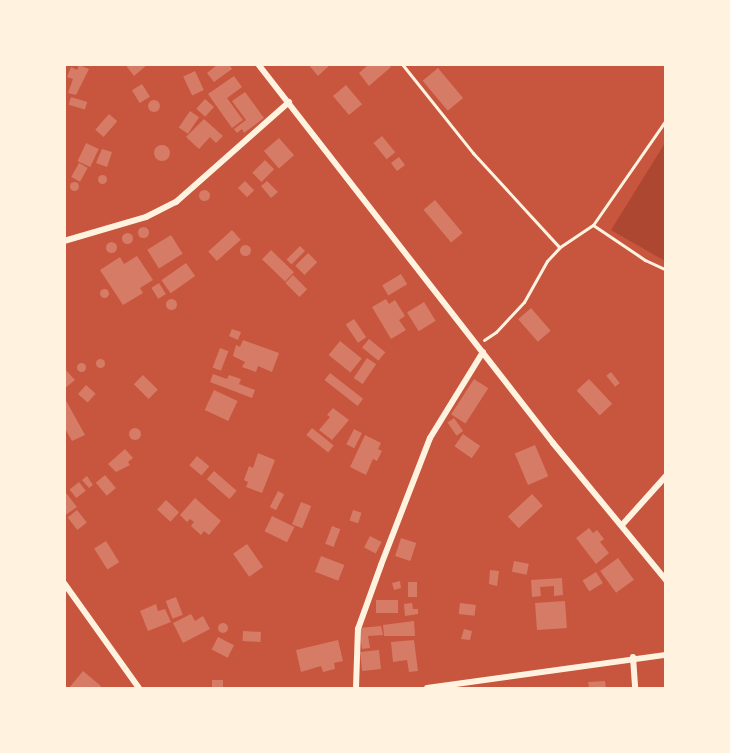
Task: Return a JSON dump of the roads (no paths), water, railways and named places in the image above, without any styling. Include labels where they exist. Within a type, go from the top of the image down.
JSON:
[{"type":"street","points":[[258,64],[483,352],[666,580]]},
{"type":"street","points":[[64,241],[146,217],[176,202],[289,102]]},
{"type":"street","points":[[356,688],[357,633],[381,565],[430,438],[483,352]]},
{"type":"street","points":[[622,525],[666,476]]},
{"type":"street","points":[[64,583],[139,688]]},
{"type":"street","points":[[427,688],[633,657],[666,655]]},
{"type":"street","points":[[633,657],[635,688]]}]
